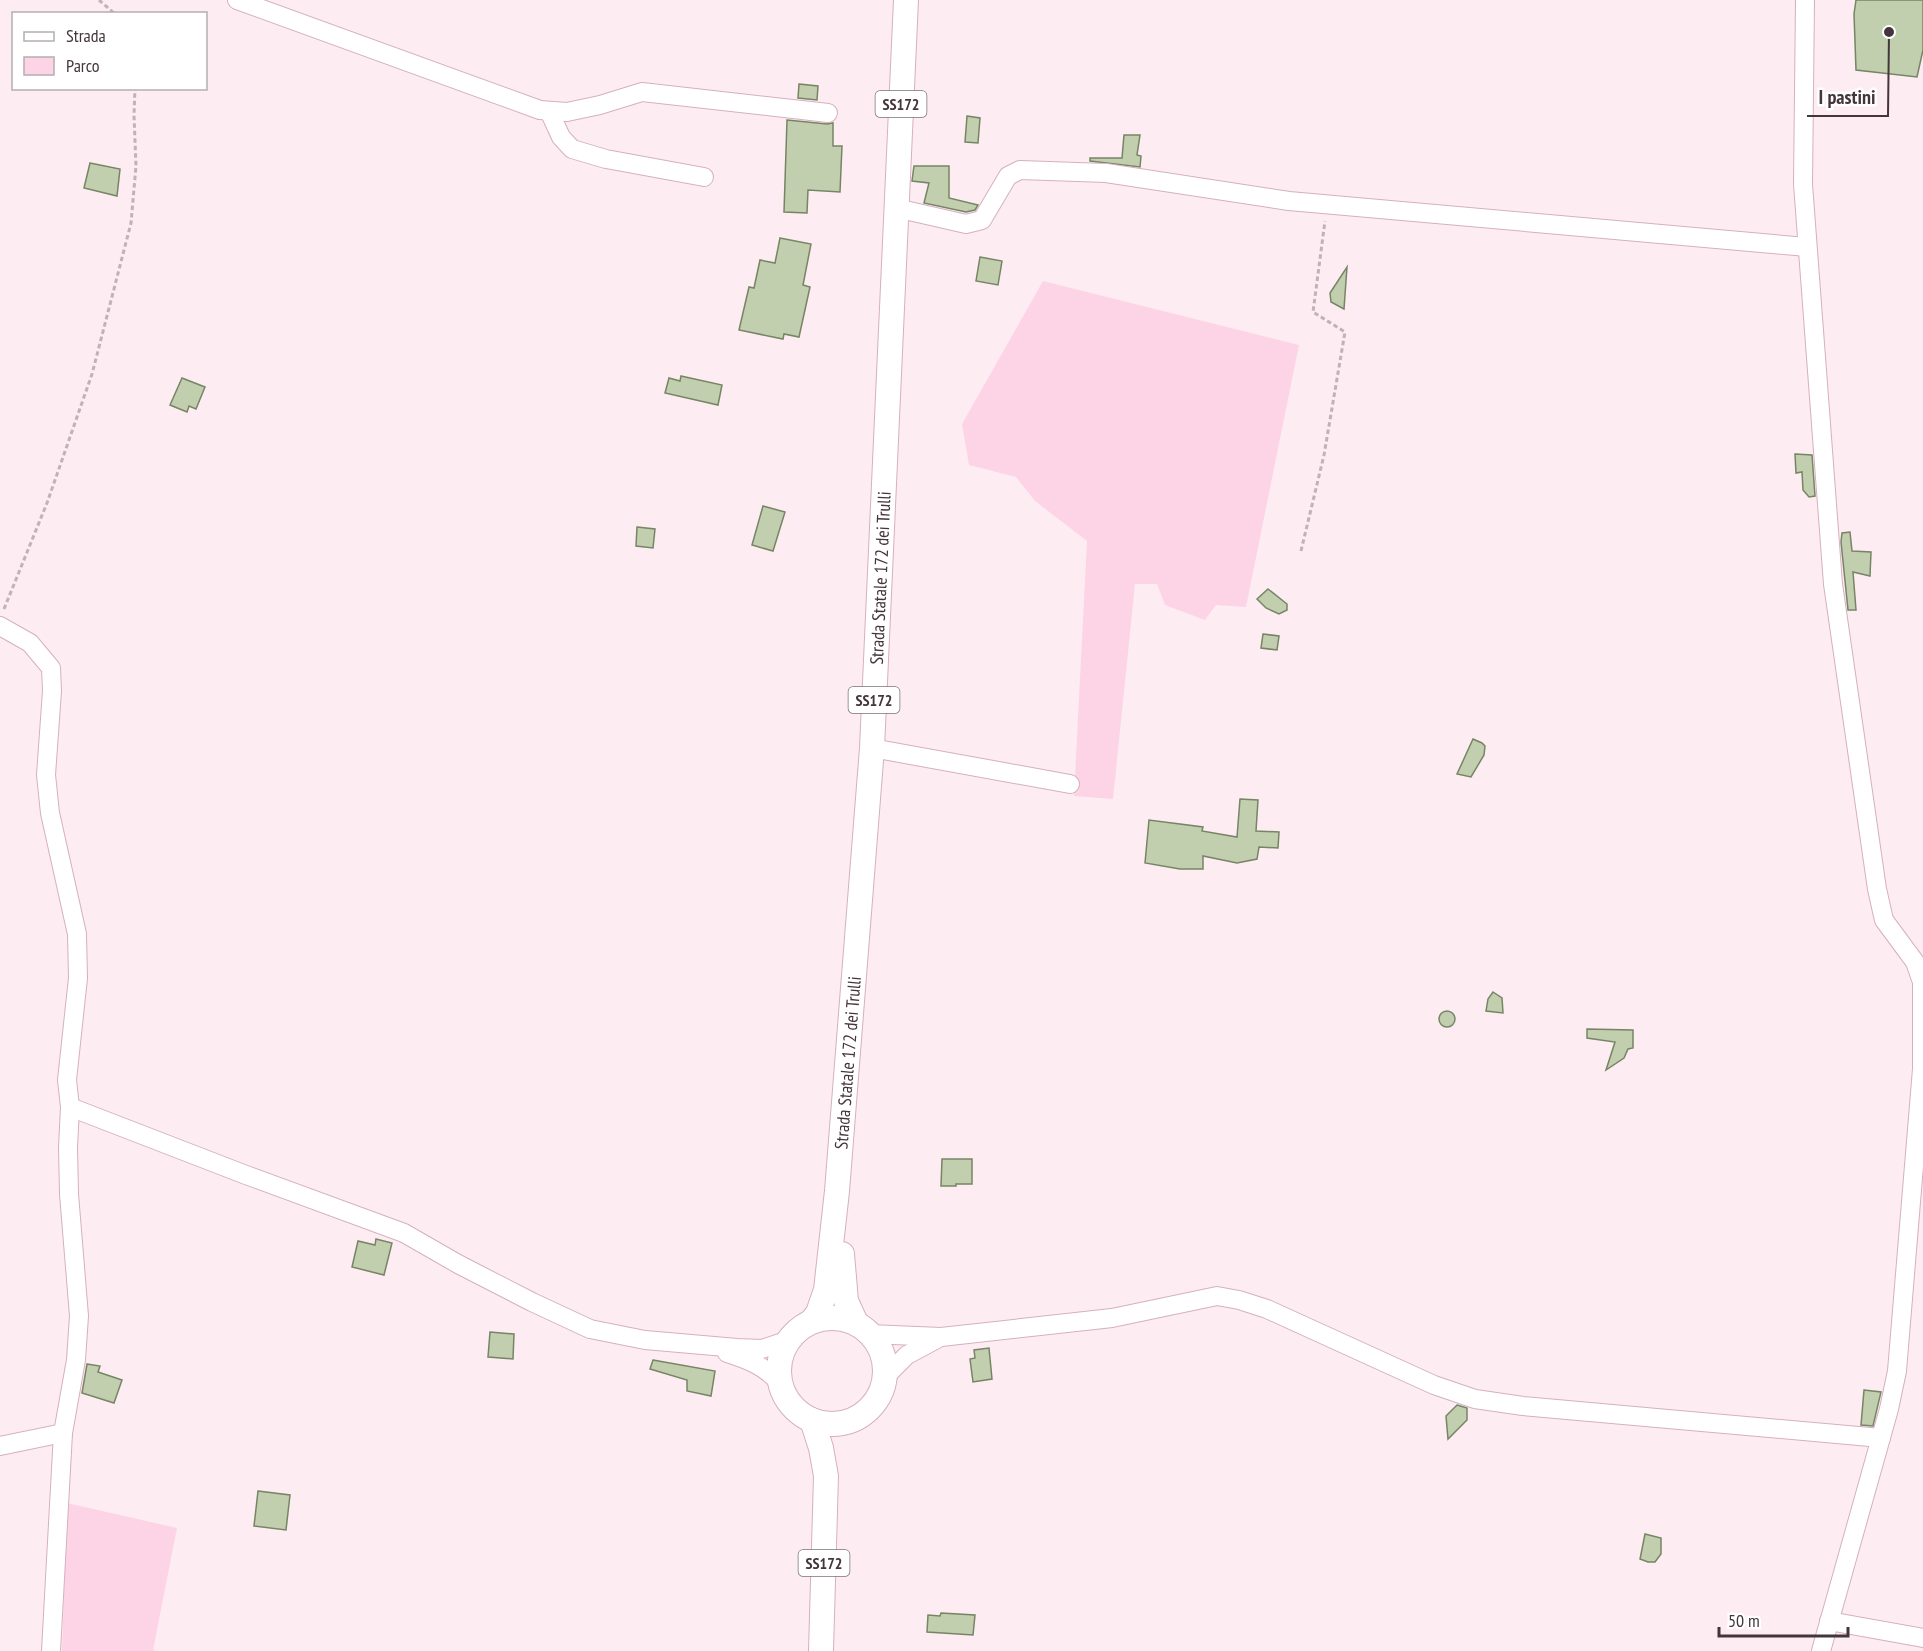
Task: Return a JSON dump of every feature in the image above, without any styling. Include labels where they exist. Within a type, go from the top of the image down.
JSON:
[{"type":"main road","name":"Strada Statale 172 dei Trulli","points":[[789,1340],[811,1322],[822,1303],[826,1290],[837,1191],[872,748],[906,0]]},
{"type":"main road","name":"Strada Statale 172 dei Trulli","points":[[837,1191],[844,1293],[848,1309],[880,1348],[885,1377]]},
{"type":"main road","points":[[811,1322],[834,1319],[862,1328]]},
{"type":"main road","points":[[789,1340],[779,1368],[781,1385],[792,1405],[812,1420],[830,1424],[848,1422],[859,1417],[877,1398],[885,1377]]},
{"type":"main road","points":[[812,1420],[826,1476]]},
{"type":"main road","points":[[826,1476],[839,1435],[848,1422]]},
{"type":"main road","name":"SS172","points":[[821,1651],[826,1476]]},
{"type":"street","points":[[237,0],[540,110],[567,112],[642,92],[828,113]]},
{"type":"street","points":[[1805,0],[1803,184],[1833,584],[1877,889],[1884,920],[1915,962],[1922,982],[1922,1069],[1898,1359],[1881,1438],[1821,1651]]},
{"type":"street","points":[[549,111],[561,137],[572,149],[606,159],[704,177]]},
{"type":"street","points":[[896,208],[966,224],[982,220],[1008,176],[1020,170],[1106,173],[1266,198],[1807,247]]},
{"type":"street","points":[[0,626],[30,643],[51,668],[52,691],[46,775],[50,813],[77,933],[78,978],[67,1080],[70,1107],[69,1194],[79,1316],[76,1360],[63,1433],[51,1651]]},
{"type":"street","points":[[872,748],[1070,784]]},
{"type":"street","points":[[70,1107],[404,1233],[501,1286],[590,1329],[645,1340],[709,1347],[762,1349],[789,1340]]},
{"type":"street","points":[[862,1328],[941,1337],[1112,1318],[1217,1296],[1267,1309],[1434,1385],[1475,1399],[1524,1406],[1881,1438]]},
{"type":"street","points":[[885,1377],[907,1355],[941,1337]]},
{"type":"street","points":[[709,1347],[758,1364],[772,1374],[781,1385]]},
{"type":"street","points":[[0,1446],[63,1433]]},
{"type":"street","points":[[1828,1622],[1923,1638]]},
{"type":"path","points":[[99,0],[113,12]]},
{"type":"path","points":[[0,619],[47,503],[92,374],[131,223],[136,166],[135,90]]},
{"type":"path","points":[[1301,551],[1324,455],[1345,332],[1313,312],[1328,204]]},
{"type":"green space","points":[[1043,281],[1299,345],[1246,607],[1216,605],[1205,620],[1165,605],[1157,584],[1135,584],[1113,799],[1074,796],[1087,541],[1035,501],[1016,477],[969,465],[962,424]]},
{"type":"green space","points":[[67,1503],[177,1528],[153,1650],[156,1651],[62,1651]]},
{"type":"building","points":[[1856,0],[1923,0],[1923,50],[1917,77],[1856,70],[1854,14]]},
{"type":"building","points":[[799,84],[818,86],[817,100],[798,98]]},
{"type":"building","points":[[967,116],[980,118],[978,143],[965,142]]},
{"type":"building","points":[[787,120],[833,123],[833,146],[842,146],[840,192],[808,190],[807,213],[784,212]]},
{"type":"building","points":[[1124,135],[1140,135],[1137,155],[1141,156],[1140,167],[1090,161],[1090,158],[1122,158]]},
{"type":"building","points":[[90,163],[120,169],[117,196],[84,188]]},
{"type":"building","points":[[914,166],[949,166],[949,198],[978,205],[975,210],[966,212],[924,203],[929,183],[912,181]]},
{"type":"building","points":[[780,238],[811,244],[803,285],[810,287],[799,337],[784,334],[783,339],[739,330],[749,287],[754,288],[760,260],[775,263]]},
{"type":"building","points":[[980,257],[1002,261],[998,285],[976,281]]},
{"type":"building","points":[[1347,267],[1344,309],[1331,302],[1330,293]]},
{"type":"building","points":[[681,376],[722,385],[718,405],[665,393],[669,378],[680,381]]},
{"type":"building","points":[[182,378],[205,387],[196,409],[189,406],[187,412],[170,405]]},
{"type":"building","points":[[1795,454],[1812,455],[1815,496],[1809,497],[1803,490],[1802,472],[1796,473]]},
{"type":"building","points":[[763,506],[785,512],[773,551],[752,545]]},
{"type":"building","points":[[637,527],[655,529],[653,548],[636,546]]},
{"type":"building","points":[[1850,532],[1852,551],[1871,552],[1870,576],[1853,572],[1856,610],[1848,610],[1841,542],[1842,533]]},
{"type":"building","points":[[1268,589],[1287,604],[1287,610],[1279,614],[1266,608],[1257,599]]},
{"type":"building","points":[[1263,634],[1279,636],[1277,650],[1261,648]]},
{"type":"building","points":[[1473,739],[1485,746],[1484,755],[1471,777],[1457,774]]},
{"type":"building","points":[[1240,799],[1258,800],[1256,831],[1279,832],[1278,848],[1259,847],[1257,859],[1237,863],[1203,856],[1203,869],[1180,869],[1145,863],[1149,820],[1203,827],[1202,831],[1237,837]]},
{"type":"building","points":[[1493,992],[1502,998],[1503,1013],[1486,1011],[1488,999]]},
{"type":"building","points":[[1447,1011],[1453,1013],[1455,1019],[1453,1025],[1447,1027],[1441,1025],[1439,1019],[1441,1013]]},
{"type":"building","points":[[1587,1029],[1633,1030],[1633,1048],[1628,1049],[1624,1058],[1606,1070],[1615,1042],[1587,1038]]},
{"type":"building","points":[[942,1159],[972,1159],[972,1184],[941,1186]]},
{"type":"building","points":[[376,1239],[392,1243],[384,1275],[352,1267],[358,1241],[375,1245]]},
{"type":"building","points":[[490,1332],[514,1334],[513,1359],[488,1357]]},
{"type":"building","points":[[989,1348],[992,1379],[973,1382],[970,1359],[975,1358],[974,1350]]},
{"type":"building","points":[[653,1360],[715,1371],[711,1396],[687,1391],[687,1380],[650,1369]]},
{"type":"building","points":[[87,1364],[100,1366],[98,1372],[122,1380],[114,1403],[82,1393]]},
{"type":"building","points":[[1864,1390],[1881,1392],[1873,1426],[1861,1425]]},
{"type":"building","points":[[1457,1405],[1467,1408],[1467,1420],[1448,1439],[1446,1416]]},
{"type":"building","points":[[258,1491],[290,1495],[286,1530],[254,1526]]},
{"type":"building","points":[[1645,1534],[1661,1538],[1661,1554],[1655,1562],[1640,1559]]},
{"type":"building","points":[[941,1613],[975,1615],[973,1635],[927,1632],[928,1615],[940,1616]]},
{"type":"place","name":"I pastini","points":[[1889,32]]}]
